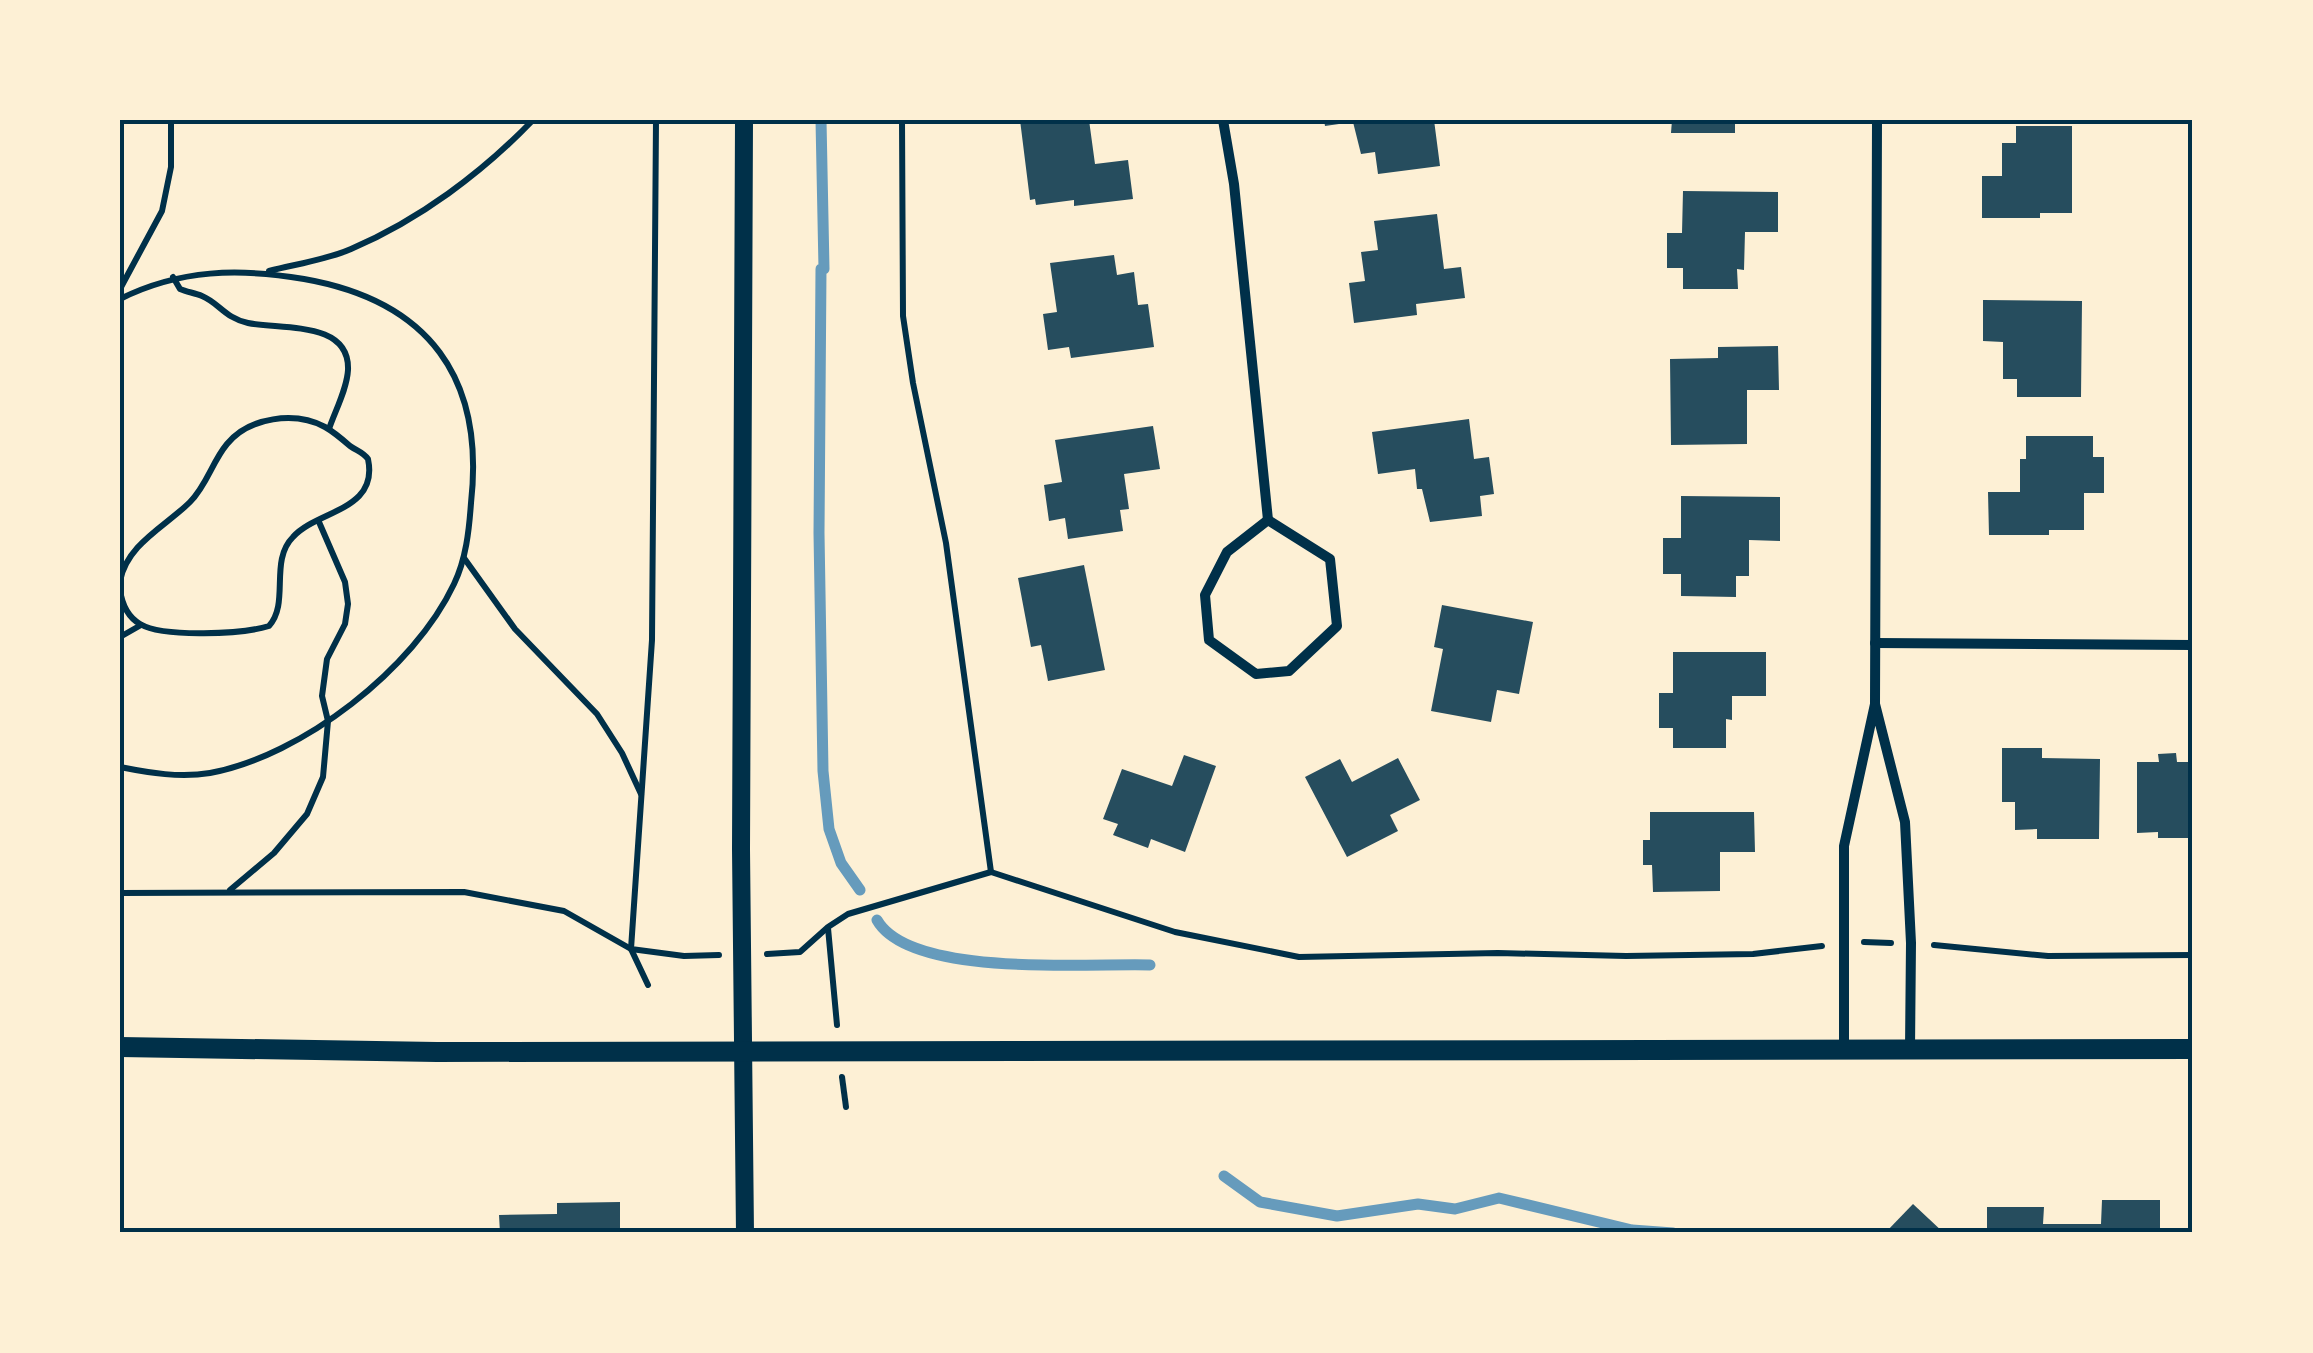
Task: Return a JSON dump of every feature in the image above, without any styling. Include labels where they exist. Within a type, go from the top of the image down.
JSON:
[{"type":"main road","points":[[120,1047],[437,1052],[2193,1049]]},
{"type":"street","points":[[744,120],[745,1233]]},
{"type":"street","points":[[1223,120],[1234,184],[1268,520]]},
{"type":"street","points":[[1844,1051],[1844,846],[1875,704],[1876,120]]},
{"type":"street","points":[[1268,520],[1330,560],[1337,626],[1289,670],[1256,674],[1209,640],[1205,595],[1227,552],[1268,520]]},
{"type":"street","points":[[1875,643],[2193,645]]},
{"type":"street","points":[[1875,704],[1905,822],[1910,1050]]},
{"type":"path","points":[[120,289],[162,211],[171,167],[171,120]]},
{"type":"path","points":[[263,273],[349,250],[416,215],[506,149],[533,120]]},
{"type":"path","points":[[648,984],[631,949],[652,640],[656,120]]},
{"type":"path","points":[[902,120],[903,316],[946,544],[991,872]]},
{"type":"path","points":[[120,299],[173,277],[197,272],[263,273],[344,288],[389,309],[426,333],[460,385],[471,426],[474,481],[464,556],[454,585],[388,673],[328,721],[271,753],[210,773],[176,775],[120,767]]},
{"type":"path","points":[[173,277],[180,289],[202,296],[220,311],[244,322],[307,330],[329,335],[338,342],[348,370],[329,428]]},
{"type":"path","points":[[120,580],[127,562],[144,540],[202,490],[224,447],[250,426],[271,419],[306,420],[329,428],[365,454],[370,474],[365,488],[351,503],[301,529],[284,548],[278,610],[269,626],[168,632],[141,625],[125,609],[120,590]]},
{"type":"path","points":[[229,891],[274,854],[306,814],[323,777],[328,721],[322,696],[327,659],[346,624],[348,604],[345,582],[318,522]]},
{"type":"path","points":[[464,556],[515,628],[597,714],[642,795]]},
{"type":"path","points":[[120,638],[141,625]]},
{"type":"path","points":[[800,952],[848,914],[991,872],[1175,932],[1298,957],[1735,954],[1818,946]]},
{"type":"path","points":[[120,893],[464,892],[564,911],[631,949],[684,956]]},
{"type":"path","points":[[828,927],[834,986]]},
{"type":"path","points":[[1866,942],[1888,943]]},
{"type":"path","points":[[1931,945],[2048,956],[2193,955]]},
{"type":"building","points":[[1020,120],[1089,120],[1095,164],[1128,160],[1133,199],[1074,206],[1074,200],[1036,205],[1035,199],[1030,200]]},
{"type":"building","points":[[1324,120],[1434,120],[1440,166],[1378,174],[1375,152],[1361,154],[1353,122],[1325,126]]},
{"type":"building","points":[[1672,120],[1735,120],[1735,133],[1671,133]]},
{"type":"building","points":[[2016,126],[2072,126],[2072,213],[2040,213],[2040,218],[1982,218],[1982,176],[2002,176],[2002,143],[2016,143]]},
{"type":"building","points":[[1683,191],[1778,192],[1778,232],[1745,232],[1744,270],[1737,269],[1738,289],[1683,289],[1683,268],[1667,268],[1667,233],[1682,233]]},
{"type":"building","points":[[1437,214],[1444,269],[1461,267],[1465,298],[1416,304],[1417,315],[1354,323],[1349,283],[1365,281],[1361,252],[1378,250],[1374,221]]},
{"type":"building","points":[[1114,255],[1117,275],[1134,272],[1138,305],[1148,304],[1154,347],[1071,358],[1069,347],[1048,350],[1043,314],[1057,312],[1050,263]]},
{"type":"building","points":[[1983,300],[2082,301],[2081,397],[2017,397],[2017,379],[2003,379],[2003,342],[1983,341]]},
{"type":"building","points":[[1778,346],[1779,390],[1747,390],[1747,444],[1671,445],[1670,359],[1718,358],[1718,347]]},
{"type":"building","points":[[1469,419],[1474,459],[1489,457],[1494,494],[1480,496],[1482,516],[1430,522],[1422,489],[1417,489],[1415,469],[1378,474],[1372,432]]},
{"type":"building","points":[[1153,426],[1160,469],[1124,474],[1129,509],[1120,510],[1123,531],[1068,539],[1065,518],[1049,521],[1044,485],[1062,482],[1055,440]]},
{"type":"building","points":[[2026,436],[2093,436],[2093,457],[2104,457],[2104,493],[2084,493],[2084,530],[2049,530],[2049,535],[1989,535],[1988,492],[2020,492],[2020,459],[2026,459]]},
{"type":"building","points":[[1681,496],[1780,497],[1780,541],[1749,540],[1749,576],[1736,576],[1736,597],[1681,596],[1681,574],[1663,574],[1663,538],[1681,538]]},
{"type":"building","points":[[1084,565],[1105,670],[1048,681],[1041,645],[1031,647],[1018,578]]},
{"type":"building","points":[[1442,605],[1533,622],[1519,694],[1497,690],[1491,722],[1431,711],[1443,649],[1434,647]]},
{"type":"building","points":[[1673,652],[1766,652],[1766,696],[1732,696],[1732,720],[1726,719],[1726,748],[1673,748],[1673,728],[1659,728],[1659,693],[1673,693]]},
{"type":"building","points":[[2002,748],[2042,748],[2042,758],[2100,759],[2099,839],[2037,839],[2037,829],[2015,830],[2015,802],[2002,802]]},
{"type":"building","points":[[2176,753],[2177,762],[2193,762],[2193,838],[2158,838],[2158,832],[2137,833],[2137,762],[2159,762],[2158,754]]},
{"type":"building","points":[[1184,755],[1216,766],[1185,852],[1151,839],[1148,848],[1113,835],[1118,824],[1103,819],[1122,769],[1172,786]]},
{"type":"building","points":[[1398,758],[1420,800],[1390,815],[1398,831],[1347,857],[1305,777],[1340,759],[1352,782]]},
{"type":"building","points":[[1650,812],[1754,812],[1755,852],[1720,852],[1720,891],[1653,892],[1652,865],[1643,865],[1643,840],[1650,840]]},
{"type":"building","points":[[2102,1200],[2160,1200],[2160,1233],[1987,1233],[1987,1207],[2044,1207],[2043,1224],[2101,1224]]},
{"type":"building","points":[[620,1202],[620,1233],[500,1233],[499,1215],[557,1214],[557,1203]]},
{"type":"building","points":[[1913,1204],[1944,1233],[1885,1233]]},
{"type":"waterway","points":[[821,120],[824,269],[819,533],[823,771],[829,829],[841,863],[860,890]]},
{"type":"waterway","points":[[877,920],[896,939],[925,951],[962,959],[1003,964],[1150,965]]},
{"type":"waterway","points":[[1224,1176],[1260,1202],[1337,1216],[1418,1204],[1455,1209],[1499,1198],[1632,1230],[1673,1233]]}]
